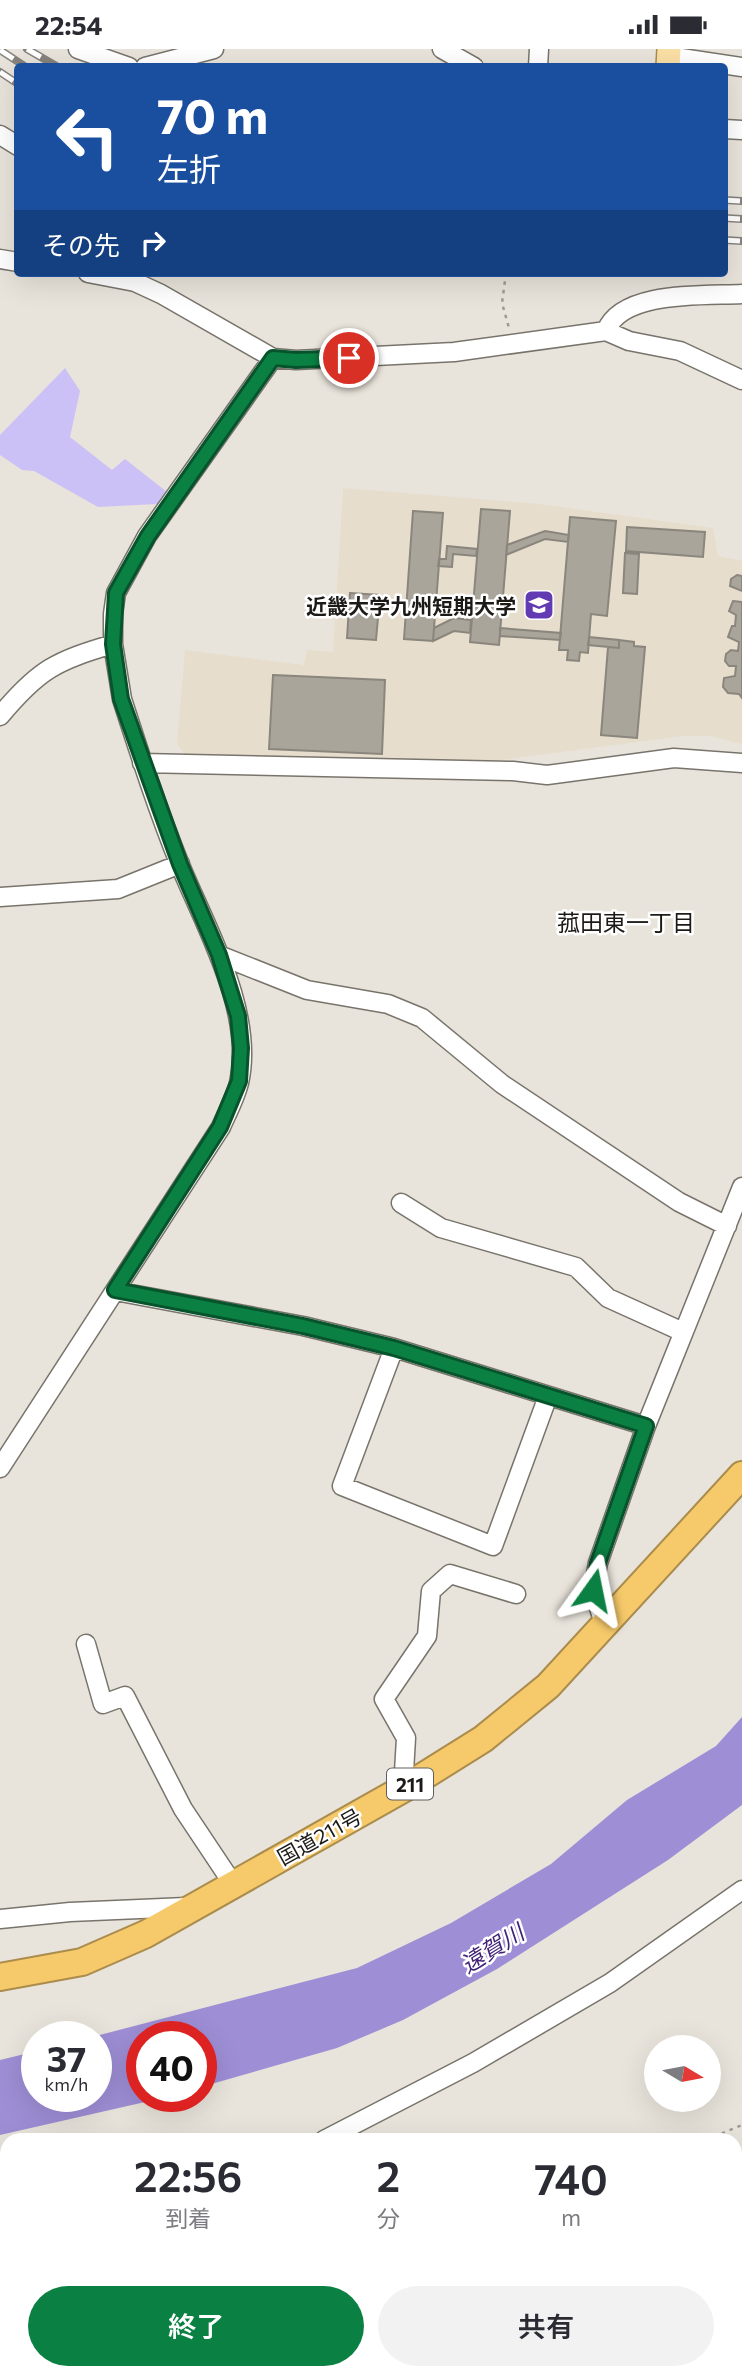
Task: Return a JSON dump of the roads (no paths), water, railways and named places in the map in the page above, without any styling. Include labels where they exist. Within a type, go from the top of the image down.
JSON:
[{"type":"highway","name":"国道211号","points":[[0,1977],[82,1962],[146,1934],[403,1789],[483,1739],[548,1686],[742,1475]]},
{"type":"street","points":[[78,49],[118,63]]},
{"type":"street","points":[[160,63],[214,49]]},
{"type":"street","points":[[442,49],[467,63]]},
{"type":"street","points":[[668,57],[712,63]]},
{"type":"street","points":[[116,277],[153,290],[273,358],[296,360],[454,352],[606,331],[629,341],[680,351],[742,380]]},
{"type":"street","points":[[606,331],[610,322],[620,314],[661,297],[742,294]]},
{"type":"street","points":[[0,1468],[220,1127],[239,1081],[241,1048],[238,1016],[219,955],[180,864],[142,763],[121,699],[113,644],[116,593],[136,556],[273,358]]},
{"type":"street","points":[[0,716],[26,684],[45,671],[70,657],[113,644]]},
{"type":"street","points":[[142,763],[513,771],[547,775],[674,758],[742,764]]},
{"type":"street","points":[[0,897],[118,889],[180,864]]},
{"type":"street","points":[[219,955],[307,990],[388,1003],[422,1018],[502,1084],[679,1202],[727,1226]]},
{"type":"street","points":[[604,1623],[593,1590],[598,1563],[646,1426],[742,1187]]},
{"type":"street","points":[[401,1203],[441,1228],[576,1267],[608,1298],[683,1332]]},
{"type":"street","points":[[115,1290],[303,1326],[394,1348],[646,1426]]},
{"type":"street","points":[[394,1348],[342,1486],[493,1546],[548,1396]]},
{"type":"street","points":[[403,1789],[406,1738],[384,1699],[427,1636],[431,1591],[450,1574],[516,1594]]},
{"type":"street","points":[[86,1644],[103,1704],[125,1696],[183,1809],[233,1884]]},
{"type":"street","points":[[337,2133],[472,2063],[610,1983],[742,1890]]},
{"type":"street","points":[[0,1919],[70,1912],[197,1906]]},
{"type":"water","name":"遠賀川","points":[[742,1717],[742,1805],[668,1860],[497,1969],[403,2020],[337,2048],[217,2082],[217,2021],[153,2021],[357,1968],[451,1923],[551,1864],[627,1800],[716,1746]]},
{"type":"water","points":[[126,2028],[126,2106],[112,2110],[112,2032]]},
{"type":"water","points":[[21,2055],[21,2112],[101,2112],[0,2133],[0,2060]]},
{"type":"railway","points":[[27,49],[51,63]]},
{"type":"railway","points":[[0,50],[20,63]]},
{"type":"railway","points":[[0,72],[14,81]]},
{"type":"railway","points":[[728,200],[742,201]]},
{"type":"railway","points":[[728,218],[742,219]]},
{"type":"railway","points":[[728,240],[742,241]]},
{"type":"place","name":"近畿大学九州短期大学","points":[[539,605]]},
{"type":"district","name":"菰田東一丁目","points":[[626,922]]}]
